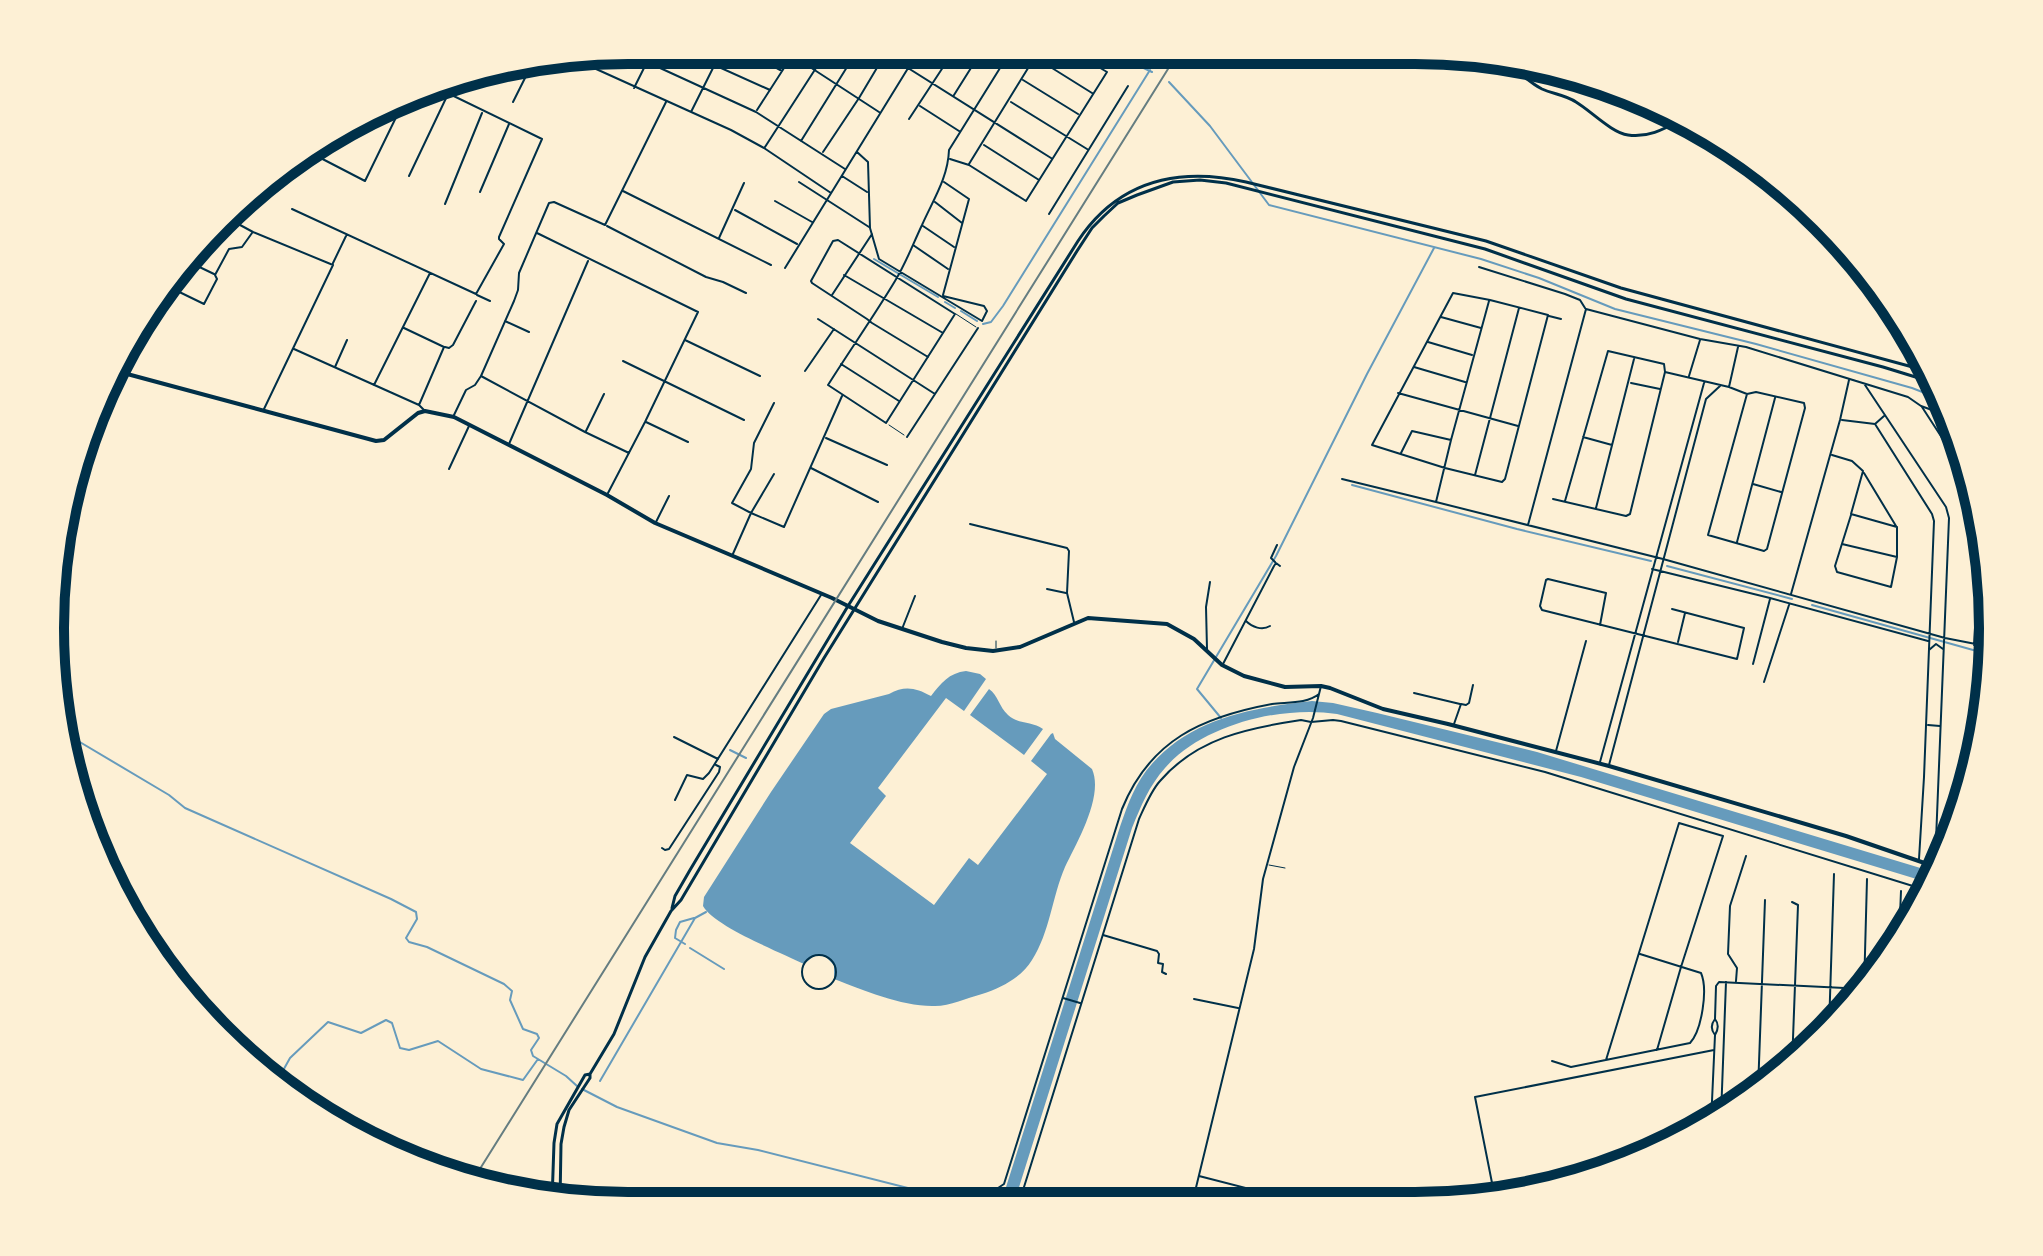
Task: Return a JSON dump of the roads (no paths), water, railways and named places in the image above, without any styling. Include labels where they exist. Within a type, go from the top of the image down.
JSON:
[{"type":"main road","points":[[125,373],[376,441],[384,440],[418,413],[425,411],[454,417],[655,523],[902,630],[966,648],[996,651],[1037,641],[1088,618],[1167,624],[1194,639],[1220,664],[1244,676],[1285,687],[1330,688],[1383,709],[1599,763],[1846,836],[1927,864]]},
{"type":"main road","points":[[1923,868],[1923,873]]},
{"type":"street","points":[[634,88],[646,64]]},
{"type":"street","points":[[651,64],[756,112],[845,169]]},
{"type":"street","points":[[710,64],[770,90]]},
{"type":"street","points":[[769,64],[782,71]]},
{"type":"street","points":[[756,112],[787,64]]},
{"type":"street","points":[[806,64],[880,113]]},
{"type":"street","points":[[765,147],[819,64]]},
{"type":"street","points":[[801,141],[849,64]]},
{"type":"street","points":[[822,153],[879,64]]},
{"type":"street","points":[[900,64],[1052,158]]},
{"type":"street","points":[[785,268],[910,64]]},
{"type":"street","points":[[909,119],[945,64]]},
{"type":"street","points":[[953,96],[973,64]]},
{"type":"street","points":[[928,357],[869,321],[811,281],[833,241],[838,240],[898,275],[955,314],[914,380],[886,423],[828,385],[869,321],[883,298],[898,275],[943,181],[949,150],[1002,64]]},
{"type":"street","points":[[969,165],[1032,64]]},
{"type":"street","points":[[1046,64],[1093,94]]},
{"type":"street","points":[[949,159],[969,165],[1026,201],[1107,72],[1094,64]]},
{"type":"street","points":[[587,65],[765,147],[831,193]]},
{"type":"street","points":[[691,113],[714,66]]},
{"type":"street","points":[[513,102],[527,73]]},
{"type":"street","points":[[1519,74],[1544,90],[1572,99],[1619,132],[1651,134],[1671,126]]},
{"type":"street","points":[[1022,79],[1079,115]]},
{"type":"street","points":[[1049,214],[1128,86]]},
{"type":"street","points":[[449,93],[542,139],[499,238],[504,244],[476,294]]},
{"type":"street","points":[[409,176],[449,93]]},
{"type":"street","points":[[1009,101],[1088,150]]},
{"type":"street","points":[[605,225],[666,102]]},
{"type":"street","points":[[918,106],[960,132]]},
{"type":"street","points":[[445,204],[483,111]]},
{"type":"street","points":[[318,157],[365,181],[398,113]]},
{"type":"street","points":[[480,192],[510,123]]},
{"type":"street","points":[[983,144],[1039,180]]},
{"type":"street","points":[[857,152],[868,162],[870,228],[881,261],[898,275],[943,296],[982,321],[987,311],[984,306],[943,296]]},
{"type":"street","points":[[841,175],[869,192]]},
{"type":"street","points":[[671,911],[675,896],[690,870],[848,606],[1088,226],[1115,199],[1135,190],[1173,177],[1201,175],[1256,184],[1486,241],[1621,288],[1915,368]]},
{"type":"street","points":[[943,181],[969,199],[943,296]]},
{"type":"street","points":[[552,1187],[557,1124],[587,1083],[614,1034],[638,970],[671,911],[681,900],[854,609],[1092,228],[1118,203],[1156,188],[1186,181],[1226,183],[1485,249],[1626,299],[1921,379]]},
{"type":"street","points":[[799,182],[870,228]]},
{"type":"street","points":[[718,239],[744,183]]},
{"type":"street","points":[[1261,192],[1263,186]]},
{"type":"street","points":[[623,191],[771,265]]},
{"type":"street","points":[[775,201],[813,222]]},
{"type":"street","points":[[934,201],[963,224]]},
{"type":"street","points":[[454,417],[466,390],[475,385],[481,376],[518,290],[519,273],[551,202],[605,225],[706,277],[746,293]]},
{"type":"street","points":[[292,209],[490,301]]},
{"type":"street","points":[[735,210],[799,245]]},
{"type":"street","points":[[236,223],[333,265]]},
{"type":"street","points":[[922,225],[955,248]]},
{"type":"street","points":[[177,291],[204,304],[230,248],[242,247],[253,232]]},
{"type":"street","points":[[536,233],[698,312],[607,495]]},
{"type":"street","points":[[831,296],[872,234]]},
{"type":"street","points":[[263,410],[346,235]]},
{"type":"street","points":[[913,245],[949,269]]},
{"type":"street","points":[[509,446],[588,261]]},
{"type":"street","points":[[196,266],[215,275]]},
{"type":"street","points":[[1479,267],[1565,294],[1580,300],[1586,309],[1700,339],[1738,345],[1908,397],[1936,411]]},
{"type":"street","points":[[374,386],[430,273]]},
{"type":"street","points":[[844,275],[943,333]]},
{"type":"street","points":[[1548,315],[1504,481],[1445,468],[1372,445],[1453,293],[1490,300],[1548,315],[1561,319]]},
{"type":"street","points":[[1436,502],[1490,300]]},
{"type":"street","points":[[403,328],[449,348],[476,301]]},
{"type":"street","points":[[1475,476],[1519,308]]},
{"type":"street","points":[[1528,525],[1586,309]]},
{"type":"street","points":[[1440,316],[1481,328]]},
{"type":"street","points":[[818,319],[935,394]]},
{"type":"street","points":[[505,321],[529,332]]},
{"type":"street","points":[[1028,321],[1033,324]]},
{"type":"street","points":[[907,437],[978,328]]},
{"type":"street","points":[[805,371],[834,329]]},
{"type":"street","points":[[1689,377],[1700,339]]},
{"type":"street","points":[[334,368],[347,340]]},
{"type":"street","points":[[684,340],[760,376]]},
{"type":"street","points":[[1426,342],[1473,355]]},
{"type":"street","points":[[1729,387],[1738,345]]},
{"type":"street","points":[[419,405],[444,347]]},
{"type":"street","points":[[293,349],[419,405],[425,411]]},
{"type":"street","points":[[1553,499],[1626,516],[1630,514],[1665,372],[1664,364],[1610,350],[1607,353],[1565,501]]},
{"type":"street","points":[[1596,509],[1635,357]]},
{"type":"street","points":[[623,361],[744,420]]},
{"type":"street","points":[[841,364],[900,402]]},
{"type":"street","points":[[1413,366],[1466,382]]},
{"type":"street","points":[[1665,372],[1747,394],[1756,392],[1801,401],[1804,405],[1767,550],[1764,551],[1708,535],[1747,394]]},
{"type":"street","points":[[481,376],[629,453]]},
{"type":"street","points":[[1764,682],[1791,604],[1850,379]]},
{"type":"street","points":[[1599,763],[1704,381]]},
{"type":"street","points":[[1629,382],[1661,389]]},
{"type":"street","points":[[1864,383],[1946,507],[1949,518],[1936,844]]},
{"type":"street","points":[[1609,766],[1706,399],[1721,385]]},
{"type":"street","points":[[1398,393],[1519,427]]},
{"type":"street","points":[[585,432],[604,394]]},
{"type":"street","points":[[774,403],[754,443],[751,469],[732,503],[784,527],[843,395]]},
{"type":"street","points":[[1737,543],[1775,396]]},
{"type":"street","points":[[1701,398],[1706,399]]},
{"type":"street","points":[[1921,406],[1949,448]]},
{"type":"street","points":[[1840,420],[1875,424],[1885,415]]},
{"type":"street","points":[[645,422],[688,442]]},
{"type":"street","points":[[1875,424],[1933,518],[1919,861]]},
{"type":"street","points":[[449,469],[470,425]]},
{"type":"street","points":[[1401,454],[1412,431],[1451,440]]},
{"type":"street","points":[[825,437],[887,465]]},
{"type":"street","points":[[1583,437],[1613,445]]},
{"type":"street","points":[[1831,454],[1852,461],[1863,471],[1897,527],[1897,557],[1890,587],[1837,572],[1835,566],[1863,471]]},
{"type":"street","points":[[811,468],[878,502]]},
{"type":"street","points":[[732,557],[751,513],[774,474]]},
{"type":"street","points":[[1342,479],[1663,559],[1929,638]]},
{"type":"street","points":[[1752,484],[1782,492]]},
{"type":"street","points":[[655,523],[669,496]]},
{"type":"street","points":[[1851,514],[1897,527]]},
{"type":"street","points":[[970,524],[1067,548],[1067,593],[1075,623]]},
{"type":"street","points":[[1842,544],[1897,557]]},
{"type":"street","points":[[1277,545],[1271,560],[1280,566]]},
{"type":"street","points":[[1220,664],[1275,563]]},
{"type":"street","points":[[1652,569],[1929,638],[1979,646]]},
{"type":"street","points":[[1600,625],[1606,593],[1546,580],[1540,606],[1542,610],[1600,625],[1636,632],[1738,658],[1744,628],[1672,609]]},
{"type":"street","points":[[1207,650],[1206,607],[1210,582]]},
{"type":"street","points":[[1974,645],[1977,585]]},
{"type":"street","points":[[1047,589],[1067,593]]},
{"type":"street","points":[[675,800],[687,775],[703,779],[715,764],[821,594]]},
{"type":"street","points":[[902,630],[915,596]]},
{"type":"street","points":[[1753,664],[1770,598]]},
{"type":"street","points":[[1678,643],[1685,613]]},
{"type":"street","points":[[1245,620],[1256,627],[1270,626]]},
{"type":"street","points":[[1555,752],[1586,641]]},
{"type":"street","points":[[1929,650],[1936,644],[1944,648]]},
{"type":"street","points":[[1414,693],[1466,705],[1473,685]]},
{"type":"street","points":[[1195,1192],[1254,949],[1263,879],[1294,767],[1321,686]]},
{"type":"street","points":[[996,1192],[1004,1184],[1128,796],[1144,768],[1162,748],[1193,727],[1250,708],[1309,700],[1319,694]]},
{"type":"street","points":[[1454,726],[1461,704]]},
{"type":"street","points":[[1022,1192],[1139,819],[1158,783],[1185,756],[1207,743],[1235,733],[1301,720],[1341,721],[1545,772],[1916,886]]},
{"type":"street","points":[[1926,725],[1940,726]]},
{"type":"street","points":[[674,737],[718,759]]},
{"type":"street","points":[[1605,742],[1615,744]]},
{"type":"street","points":[[662,848],[669,849],[719,772],[720,767],[715,764]]},
{"type":"street","points":[[1606,1060],[1679,823],[1723,836],[1657,1050]]},
{"type":"street","points":[[1736,982],[1737,968],[1728,954],[1730,906],[1746,856]]},
{"type":"street","points":[[1829,1010],[1834,874]]},
{"type":"street","points":[[1865,967],[1867,879]]},
{"type":"street","points":[[1900,915],[1901,891]]},
{"type":"street","points":[[1758,1075],[1765,900]]},
{"type":"street","points":[[1792,902],[1798,905],[1793,1046]]},
{"type":"street","points":[[1103,934],[1157,951],[1158,963],[1163,964],[1162,972],[1166,974]]},
{"type":"street","points":[[1552,1061],[1571,1067],[1694,1040],[1703,1011],[1705,981],[1701,973],[1638,954]]},
{"type":"street","points":[[814,955],[825,956],[834,965],[834,979],[824,988],[809,986],[802,975],[804,964],[814,955]]},
{"type":"street","points":[[1715,1035],[1712,1027],[1716,984],[1719,982],[1848,989]]},
{"type":"street","points":[[1722,1101],[1726,982]]},
{"type":"street","points":[[1064,998],[1079,1003]]},
{"type":"street","points":[[1194,999],[1240,1008]]},
{"type":"street","points":[[1712,1107],[1718,1022],[1715,1019]]},
{"type":"street","points":[[1493,1186],[1475,1097],[1714,1050]]},
{"type":"street","points":[[560,1188],[567,1109],[585,1075],[590,1074]]},
{"type":"street","points":[[557,1124],[564,1127]]},
{"type":"street","points":[[553,1172],[561,1173]]},
{"type":"street","points":[[1198,1176],[1261,1192]]},
{"type":"lane","points":[[955,314],[978,328]]},
{"type":"lane","points":[[886,423],[907,437]]},
{"type":"lane","points":[[996,641],[996,651]]},
{"type":"lane","points":[[1267,864],[1285,868]]},
{"type":"water","points":[[966,671],[980,674],[986,679],[964,711],[946,698],[878,788],[886,796],[850,843],[934,905],[969,858],[978,865],[1047,774],[1031,761],[1053,733],[1055,739],[1092,769],[1095,792],[1088,819],[1061,878],[1043,938],[1023,972],[996,989],[953,1003],[935,1006],[910,1004],[834,979],[834,965],[825,956],[814,956],[804,964],[734,930],[710,914],[703,906],[704,897],[824,714],[831,709],[900,689],[915,689],[931,696],[950,676]]},
{"type":"water","points":[[989,689],[1012,718],[1043,729],[1024,755],[970,715]]},
{"type":"water","points":[[1312,701],[1333,703],[1537,752],[1925,869],[1919,880],[1581,777],[1337,714],[1315,712],[1268,716],[1221,730],[1181,753],[1159,775],[1146,796],[1132,828],[1017,1192],[1004,1192],[1118,833],[1141,778],[1162,753],[1180,739],[1221,719]]},
{"type":"waterway","points":[[1135,64],[1152,72]]},
{"type":"waterway","points":[[983,324],[991,322],[1003,306],[1150,70]]},
{"type":"waterway","points":[[1169,82],[1210,126],[1269,205],[1481,259],[1539,278],[1615,309],[1756,344],[1928,394]]},
{"type":"waterway","points":[[1221,718],[1197,689],[1276,556],[1434,248]]},
{"type":"waterway","points":[[874,259],[938,297]]},
{"type":"waterway","points":[[945,302],[955,308]]},
{"type":"waterway","points":[[961,311],[977,321]]},
{"type":"waterway","points":[[1352,485],[1651,561]]},
{"type":"waterway","points":[[1667,566],[1792,599]]},
{"type":"waterway","points":[[1812,605],[1978,651]]},
{"type":"waterway","points":[[75,739],[169,795],[185,808],[416,912],[417,919],[406,938],[409,942],[427,947],[504,984],[512,991],[510,1000],[523,1029],[537,1034],[539,1038],[531,1050],[533,1056],[577,1086]]},
{"type":"waterway","points":[[730,750],[746,758]]},
{"type":"waterway","points":[[600,1081],[695,918],[706,912]]},
{"type":"waterway","points":[[685,944],[675,938],[676,930],[680,922],[694,918]]},
{"type":"waterway","points":[[690,948],[724,969]]},
{"type":"waterway","points":[[282,1073],[290,1058],[328,1022],[361,1033],[386,1020],[392,1023],[400,1048],[409,1050],[438,1041],[481,1069],[523,1080],[538,1059]]},
{"type":"waterway","points":[[582,1089],[617,1107],[717,1143],[758,1150],[924,1192]]},
{"type":"railway","points":[[478,1172],[1171,64]]}]
